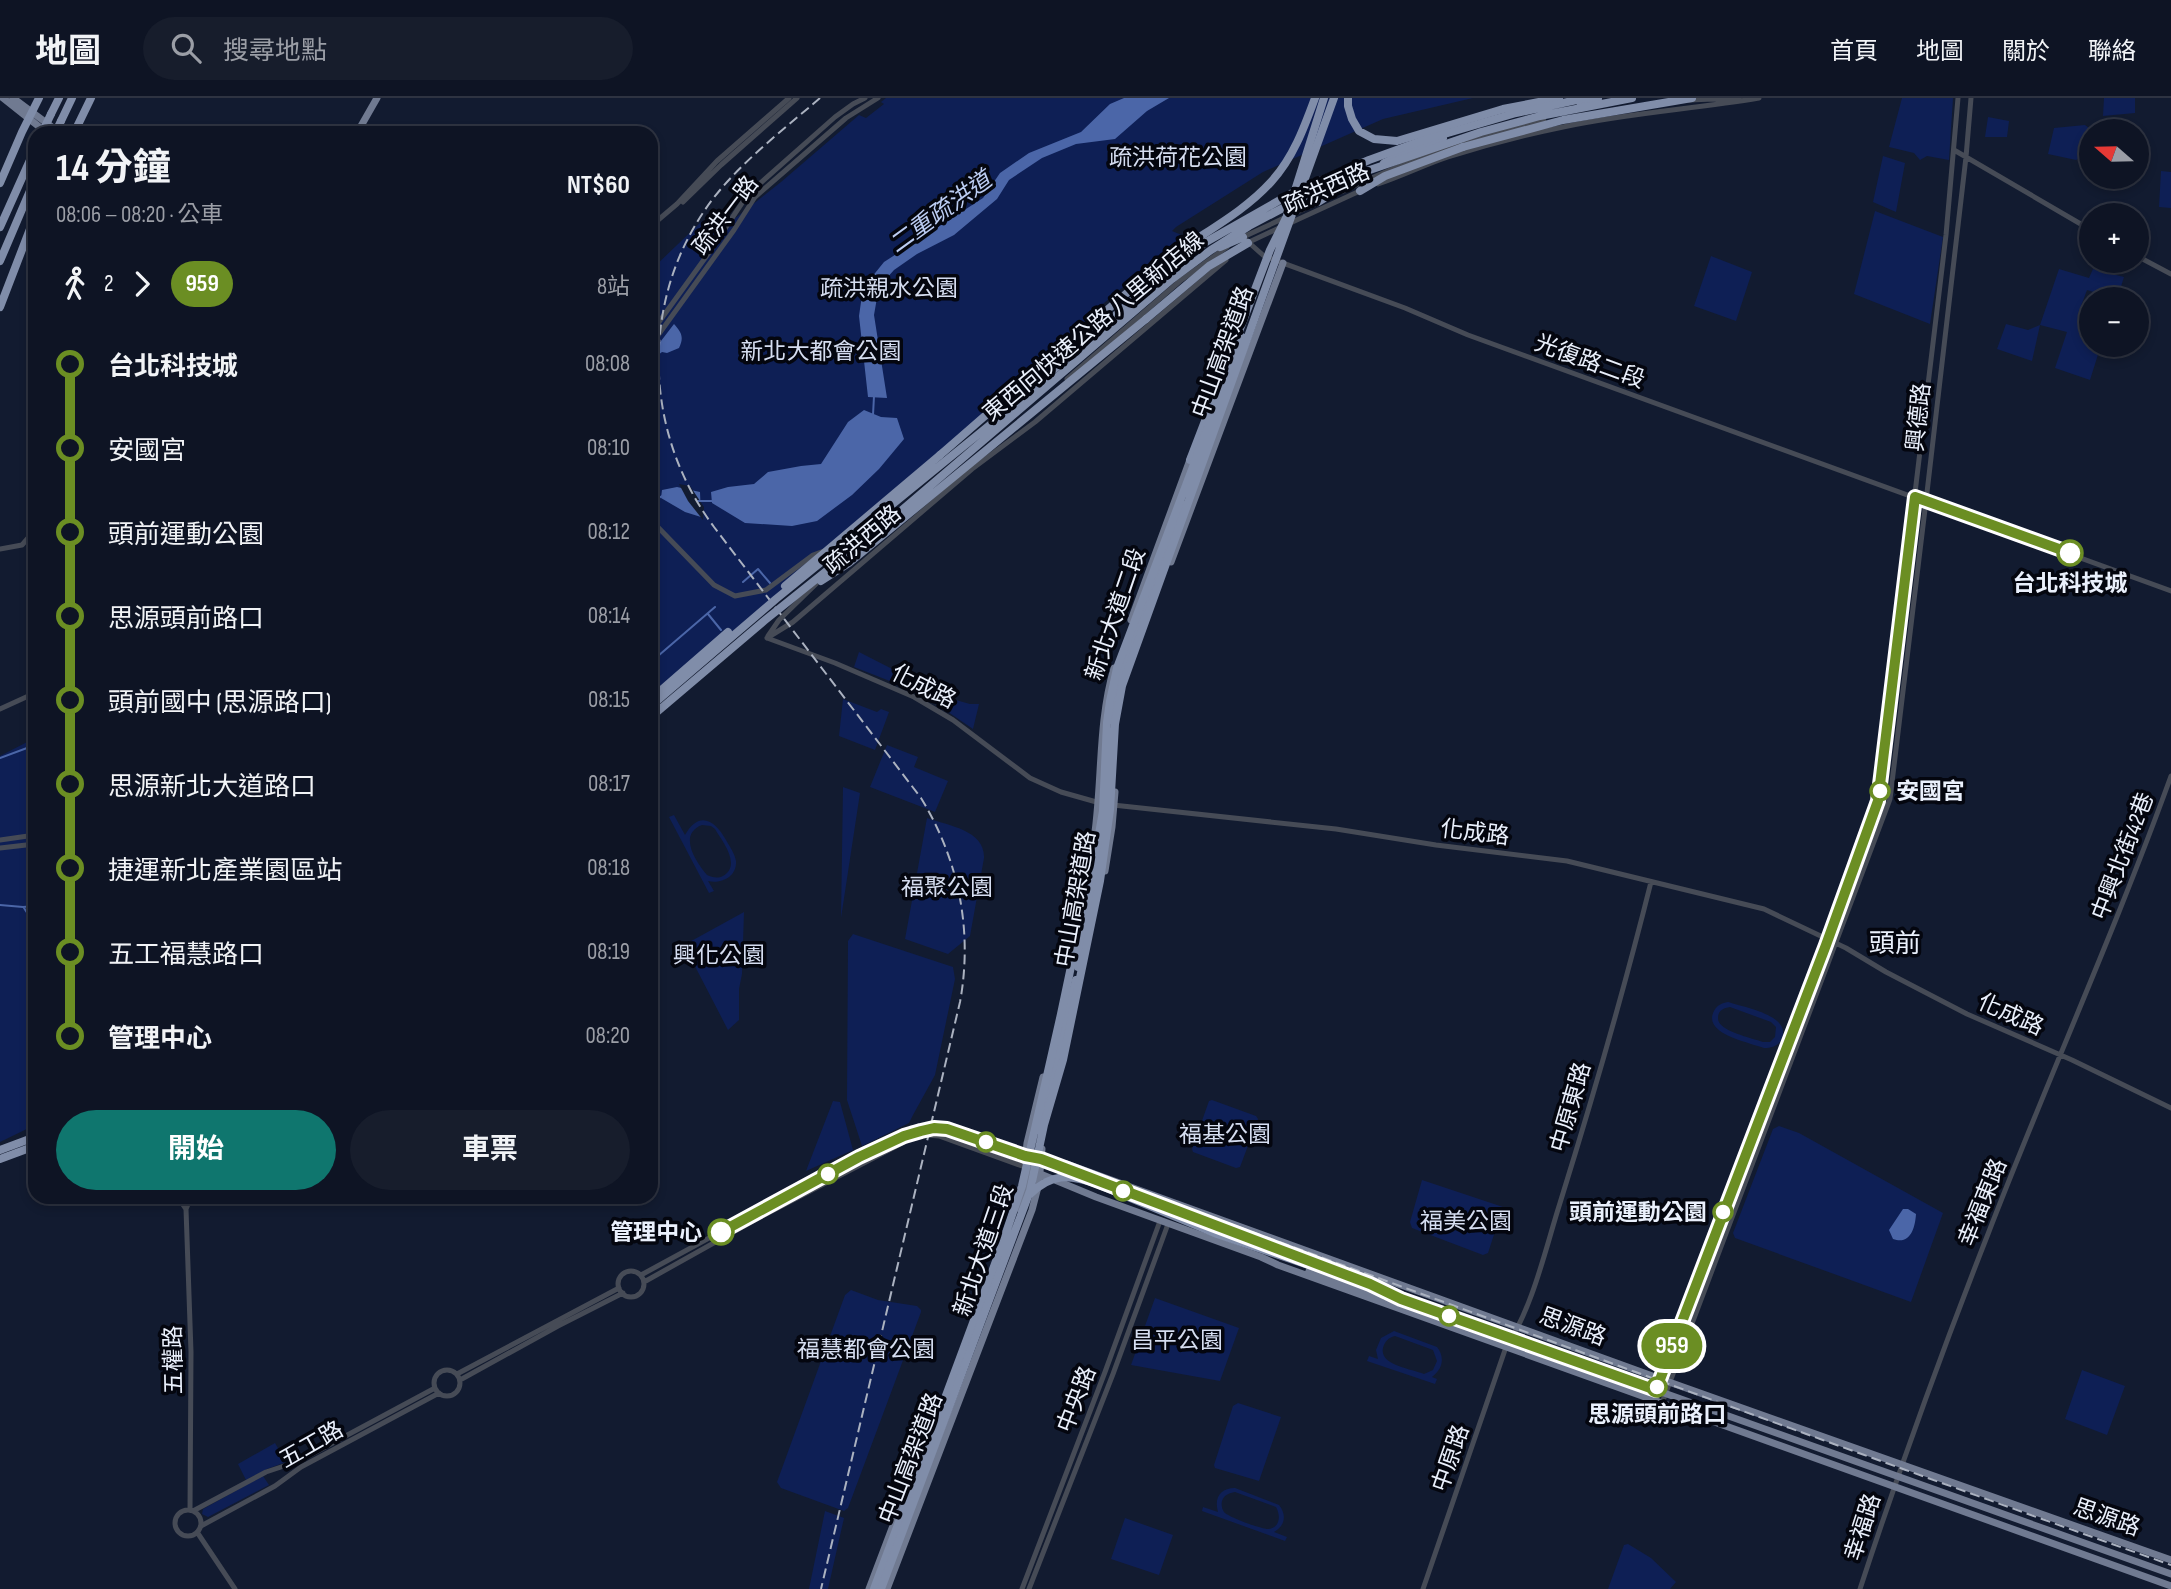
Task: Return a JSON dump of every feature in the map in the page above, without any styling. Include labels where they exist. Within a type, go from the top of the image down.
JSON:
[{"type":"highway","points":[[0,183],[40,98]]},
{"type":"highway","points":[[47,126],[59,98]]},
{"type":"highway","points":[[59,126],[72,98]]},
{"type":"highway","points":[[77,126],[91,98]]},
{"type":"highway","points":[[658,693],[1168,260],[1258,195],[1284,166],[1303,131],[1315,98]]},
{"type":"highway","points":[[1205,468],[1281,258],[1290,215],[1324,98]]},
{"type":"highway","points":[[1190,460],[1270,250],[1290,215],[1334,98]]},
{"type":"highway","points":[[1348,98],[1352,119],[1359,131],[1374,139],[1397,141],[1503,108],[1559,98]]},
{"type":"highway","name":"東西向快速公路 八里新店線","points":[[658,700],[776,599],[1002,415],[1167,270],[1206,242],[1294,192],[1369,160],[1424,140],[1516,113],[1586,98]]},
{"type":"highway","points":[[1318,202],[1379,165],[1417,147],[1506,120],[1598,98]]},
{"type":"highway","name":"東西向快速公路 八里新店線","points":[[658,711],[786,603],[895,516],[1172,279],[1249,226],[1317,190],[1461,137],[1540,116],[1632,98]]},
{"type":"highway","points":[[1360,191],[1385,176],[1463,147],[1563,120],[1692,98]]},
{"type":"highway","points":[[0,227],[28,165]]},
{"type":"highway","points":[[0,261],[28,195]]},
{"type":"highway","name":"中山高架道路","points":[[876,1589],[1030,1191],[1063,1060],[1100,881],[1108,832],[1119,698],[1290,215]]},
{"type":"highway","name":"中山高架道路","points":[[876,1589],[1022,1185],[1061,1014],[1101,807],[1107,722],[1118,667],[1290,215]]},
{"type":"highway","points":[[0,307],[28,234]]},
{"type":"highway","points":[[940,454],[1021,400],[1181,267],[1245,240]]},
{"type":"highway","points":[[786,603],[849,563],[1209,266],[1245,240]]},
{"type":"highway","points":[[1115,753],[1112,728],[1117,689],[1175,526],[1219,418]]},
{"type":"highway","points":[[1027,1169],[1028,1156],[1053,1077],[1077,976],[1093,890],[1101,807]]},
{"type":"highway","points":[[0,1150],[28,1140]]},
{"type":"highway","points":[[0,1159],[28,1149]]},
{"type":"highway","points":[[999,1253],[1027,1198],[1047,1181],[1070,1176],[1097,1184],[1228,1238],[1382,1290]]},
{"type":"main road","points":[[12,98],[48,126]]},
{"type":"main road","points":[[361,126],[377,98]]},
{"type":"main road","points":[[1,99],[36,126]]},
{"type":"main road","name":"新北大道二段","points":[[1028,1156],[1101,807],[1104,717],[1109,684],[1264,256]]},
{"type":"main road","name":"新北大道二段","points":[[1041,1159],[1067,1053],[1109,852],[1114,805],[1115,753],[1123,693],[1283,263]]},
{"type":"main road","name":"思源路","points":[[1028,1156],[1067,1164],[2171,1560]]},
{"type":"main road","name":"新北大道三段","points":[[876,1589],[1022,1202],[1027,1169],[1041,1159]]},
{"type":"main road","name":"新北大道三段","points":[[887,1589],[1032,1210],[1041,1159]]},
{"type":"main road","name":"思源路","points":[[1041,1159],[1401,1299]]},
{"type":"main road","name":"思源路","points":[[1027,1169],[1164,1222],[1367,1292],[1419,1305],[2171,1574]]},
{"type":"main road","name":"思源路","points":[[1261,1256],[1278,1265],[2171,1586]]},
{"type":"main road","points":[[1412,1288],[1419,1305]]},
{"type":"street","points":[[658,220],[677,205],[717,161],[789,98]]},
{"type":"street","points":[[677,205],[684,202],[721,165],[797,98]]},
{"type":"street","name":"疏洪一路","points":[[658,322],[748,194],[835,117],[865,98]]},
{"type":"street","name":"疏洪一路","points":[[658,335],[755,197],[846,118],[878,98]]},
{"type":"street","name":"疏洪西路","points":[[766,638],[793,622],[979,463],[1053,391],[1208,259],[1385,171],[1428,154],[1508,130],[1584,113],[1660,101],[1752,98]]},
{"type":"street","name":"疏洪西路","points":[[979,463],[1035,422],[1245,240],[1449,157],[1518,137],[1626,116],[1759,98]]},
{"type":"street","name":"興德路","points":[[1652,1399],[1878,801],[1946,235],[1958,98]]},
{"type":"street","name":"興德路","points":[[1661,1402],[1890,799],[1927,500],[1971,98]]},
{"type":"street","points":[[1954,150],[2079,223]]},
{"type":"street","name":"光復路二段","points":[[1245,240],[1264,256],[1405,308],[1479,339],[2171,590]]},
{"type":"street","points":[[2149,262],[2171,274]]},
{"type":"street","points":[[658,527],[715,586],[734,596],[766,590],[813,555],[828,553],[834,566],[779,620],[766,638]]},
{"type":"street","points":[[0,549],[22,545],[28,538]]},
{"type":"street","name":"化成路","points":[[766,638],[835,663],[914,697],[953,720],[1030,778],[1101,807],[1114,805],[1336,829],[1426,844],[1567,861],[1764,909],[1828,939],[1970,1016],[2171,1108]]},
{"type":"street","points":[[0,709],[28,696]]},
{"type":"street","name":"中興北街42巷","points":[[2107,943],[2170,779]]},
{"type":"street","points":[[0,840],[28,836]]},
{"type":"street","points":[[0,848],[28,845]]},
{"type":"street","name":"中原東路","points":[[1512,1339],[1519,1327],[1577,1147],[1651,882]]},
{"type":"street","name":"幸福東路","points":[[1898,1476],[1988,1234],[2107,943]]},
{"type":"street","points":[[641,1275],[859,1157],[904,1136],[941,1128],[1028,1156]]},
{"type":"street","points":[[644,1282],[753,1221],[910,1139],[927,1135],[945,1137],[1027,1169]]},
{"type":"street","points":[[183,1204],[186,1209]]},
{"type":"street","name":"五權路","points":[[188,1204],[186,1209],[191,1352],[191,1510]]},
{"type":"street","name":"中央路","points":[[1022,1589],[1164,1222]]},
{"type":"street","name":"中央路","points":[[1029,1589],[1114,1374],[1164,1222]]},
{"type":"street","points":[[634,1271],[641,1275],[644,1282],[642,1290],[635,1296],[629,1296],[621,1290],[619,1280],[624,1273],[634,1271]]},
{"type":"street","points":[[458,1377],[621,1290]]},
{"type":"street","name":"中原路","points":[[1423,1589],[1506,1347],[1512,1339]]},
{"type":"street","points":[[451,1371],[458,1377],[459,1388],[454,1394],[445,1396],[437,1390],[435,1379],[441,1372],[451,1371]]},
{"type":"street","name":"五工路","points":[[191,1510],[266,1472],[299,1461],[437,1390]]},
{"type":"street","name":"五工路","points":[[199,1529],[437,1390]]},
{"type":"street","name":"幸福路","points":[[1860,1589],[1898,1476]]},
{"type":"street","points":[[191,1510],[201,1519],[199,1529],[191,1535],[184,1535],[176,1526],[176,1519],[180,1513],[191,1510]]},
{"type":"street","points":[[199,1529],[235,1589]]},
{"type":"green space","name":"疏洪親水公園","points":[[886,98],[1473,98],[1383,119],[1263,172],[1176,227],[1172,231],[1184,236],[1098,308],[1024,386],[658,694],[658,263],[702,221],[715,234],[859,115],[866,118],[884,104],[881,102]]},
{"type":"green space","points":[[1902,98],[1953,98],[1949,160],[1927,156],[1920,160],[1914,153],[1889,147]]},
{"type":"green space","points":[[2104,98],[2135,98],[2135,113],[2103,116]]},
{"type":"green space","points":[[1988,117],[2009,121],[2007,137],[1985,137]]},
{"type":"green space","points":[[2079,126],[2079,158],[2076,160],[2048,154],[2054,128]]},
{"type":"green space","points":[[1883,156],[1905,163],[1896,212],[1873,202]]},
{"type":"green space","points":[[2161,171],[2171,172],[2171,208],[2159,207]]},
{"type":"green space","points":[[1875,211],[1943,237],[1930,324],[1854,294]]},
{"type":"green space","points":[[1711,256],[1752,272],[1736,321],[1694,306]]},
{"type":"green space","points":[[2059,269],[2089,278],[2091,273],[2124,277],[2121,287],[2079,287],[2079,357],[2097,357],[2090,380],[2055,368],[2067,332],[2040,325]]},
{"type":"green space","points":[[2006,324],[2028,330],[2040,325],[2032,361],[1997,349]]},
{"type":"green space","points":[[859,652],[904,675],[900,685],[854,667]]},
{"type":"green space","points":[[913,688],[970,704],[979,704],[973,729]]},
{"type":"green space","points":[[843,699],[877,712],[881,709],[889,712],[875,750],[839,736]]},
{"type":"green space","points":[[28,742],[28,1128],[0,1142],[0,756]]},
{"type":"green space","points":[[887,745],[918,757],[914,767],[948,781],[935,812],[870,787]]},
{"type":"green space","points":[[843,787],[860,793],[841,918]]},
{"type":"green space","points":[[674,815],[685,835],[690,827],[701,820],[717,827],[726,840],[735,856],[736,867],[727,878],[708,881],[714,891],[709,893],[669,817]],"holes":[[[702,825],[711,826],[722,840],[731,859],[728,871],[719,877],[707,875],[691,848],[691,835],[695,829]]]},
{"type":"green space","name":"福聚公園","points":[[927,818],[972,835],[983,849],[984,858],[970,936],[948,954],[905,939]]},
{"type":"green space","name":"興化公園","points":[[744,912],[739,1020],[728,1030],[684,945]]},
{"type":"green space","points":[[853,934],[953,967],[955,979],[935,1075],[909,1123],[862,1146],[847,1100],[848,941]]},
{"type":"green space","points":[[1728,1002],[1773,1018],[1783,1030],[1781,1041],[1775,1046],[1764,1048],[1738,1040],[1721,1031],[1712,1019],[1717,1007]],"holes":[[[1730,1007],[1771,1022],[1776,1027],[1775,1037],[1770,1042],[1763,1042],[1723,1027],[1719,1023],[1718,1015]]]},
{"type":"green space","points":[[833,1101],[840,1102],[853,1150],[806,1171]]},
{"type":"green space","name":"福基公園","points":[[1209,1101],[1258,1119],[1240,1167],[1236,1168],[1193,1152]]},
{"type":"green space","name":"頭前運動公園","points":[[1779,1126],[1799,1133],[1943,1213],[1911,1302],[1735,1238],[1733,1233],[1773,1129]]},
{"type":"green space","name":"福美公園","points":[[1422,1180],[1503,1207],[1488,1253],[1483,1255],[1412,1228],[1410,1222]]},
{"type":"green space","name":"福慧都會公園","points":[[851,1290],[878,1300],[917,1306],[921,1312],[848,1508],[844,1511],[781,1488],[777,1482],[845,1295]]},
{"type":"green space","name":"昌平公園","points":[[1155,1298],[1239,1328],[1220,1381],[1131,1365]]},
{"type":"green space","points":[[1394,1331],[1437,1347],[1442,1363],[1432,1377],[1437,1379],[1435,1384],[1367,1361],[1369,1356],[1378,1359],[1376,1350],[1381,1338]],"holes":[[[1395,1336],[1433,1350],[1437,1361],[1433,1370],[1424,1374],[1391,1362],[1383,1354],[1386,1342]]]},
{"type":"green space","points":[[2082,1370],[2125,1386],[2107,1435],[2065,1419]]},
{"type":"green space","points":[[1238,1403],[1281,1417],[1259,1481],[1215,1468],[1214,1465],[1233,1406]]},
{"type":"green space","points":[[275,1443],[286,1462],[246,1480],[238,1464]]},
{"type":"green space","points":[[263,1476],[269,1485],[208,1517],[202,1514],[203,1509]]},
{"type":"green space","points":[[1235,1488],[1279,1505],[1284,1520],[1281,1527],[1274,1532],[1287,1537],[1285,1541],[1202,1511],[1203,1507],[1218,1512],[1219,1495],[1225,1490]],"holes":[[[1235,1492],[1276,1507],[1278,1521],[1268,1529],[1227,1514],[1223,1511],[1222,1504],[1225,1496]]]},
{"type":"green space","points":[[825,1511],[844,1518],[828,1589],[809,1589]]},
{"type":"green space","points":[[1125,1518],[1173,1535],[1159,1575],[1111,1559]]},
{"type":"green space","points":[[1628,1544],[1651,1558],[1676,1582],[1670,1589],[1608,1589],[1624,1545]]},
{"type":"shaded area","points":[[1124,98],[1169,98],[1147,111],[1115,139],[1076,144],[1042,158],[1009,180],[997,199],[954,235],[917,254],[885,280],[878,292],[874,315],[887,398],[868,397],[859,316],[863,288],[884,262],[983,198],[1000,173],[1029,153],[1081,132],[1110,104]]},
{"type":"shaded area","points":[[674,324],[681,335],[679,348],[658,355],[658,345]]},
{"type":"shaded area","points":[[864,410],[881,417],[897,418],[904,439],[852,495],[817,521],[792,526],[745,523],[712,503],[711,492],[754,484],[768,472],[821,464],[848,422]]},
{"type":"shaded area","points":[[677,487],[700,492],[701,517],[685,512],[661,498],[662,490]]},
{"type":"shaded area","points":[[1903,1209],[1916,1214],[1913,1230],[1904,1240],[1893,1239],[1889,1230]]},
{"type":"pier","points":[[679,484],[690,486],[704,507],[703,520],[688,501]]},
{"type":"waterway","name":"二重疏洪道","points":[[873,415],[874,396]]},
{"type":"waterway","name":"二重疏洪道","points":[[658,499],[662,496]]},
{"type":"waterway","name":"二重疏洪道","points":[[698,501],[714,501]]},
{"type":"waterway","points":[[743,582],[758,569],[770,583]]},
{"type":"waterway","points":[[658,656],[715,607]]},
{"type":"waterway","points":[[708,614],[721,630]]},
{"type":"waterway","points":[[0,758],[28,748]]},
{"type":"waterway","name":"二重疏洪道","points":[[0,905],[28,907]]},
{"type":"waterway","name":"二重疏洪道","points":[[24,908],[28,914]]},
{"type":"railway","points":[[820,98],[736,172],[712,200],[688,238],[671,279],[662,321],[659,364],[662,407],[673,449],[690,489],[714,527],[921,798],[945,846],[960,897],[965,949],[960,1002],[821,1589]]},
{"type":"railway","points":[[909,1127],[920,1126],[1024,1162],[1077,1168],[2171,1565]]},
{"type":"bus line","name":"959","points":[[721,1232],[904,1136],[934,1128],[947,1129],[1041,1159],[1370,1284],[1401,1299],[1656,1390],[1826,945],[1878,801],[1915,497],[2070,553]]},
{"type":"place","name":"台北科技城","points":[[2070,553]]},
{"type":"place","name":"安國宮","points":[[1880,791]]},
{"type":"place","name":"頭前運動公園","points":[[1723,1212]]},
{"type":"place","name":"管理中心","points":[[721,1232]]},
{"type":"place","name":"思源頭前路口","points":[[1657,1387]]},
{"type":"district","name":"頭前","points":[[1895,943]]},
{"type":"park label","name":"疏洪荷花公園","points":[[1178,157]]},
{"type":"park label","name":"新北大都會公園","points":[[821,351]]}]
